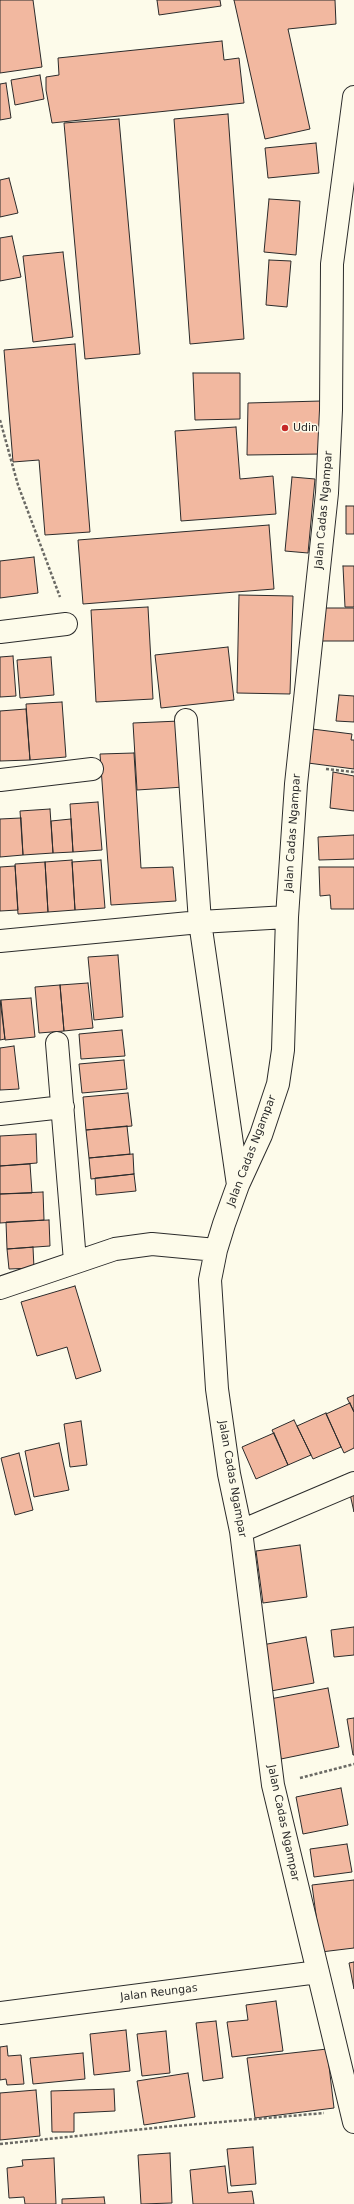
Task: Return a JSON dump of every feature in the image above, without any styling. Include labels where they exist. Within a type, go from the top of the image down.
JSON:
[{"type":"street","name":"Jalan Cadas Ngampar","points":[[353,2117],[273,1785],[241,1531],[229,1474],[217,1389],[210,1280],[216,1250],[238,1185],[261,1135],[278,1084],[283,1050],[286,1010],[287,917],[296,784],[327,493],[331,410],[332,264],[354,96]]},
{"type":"street","points":[[0,632],[66,624]]},
{"type":"street","points":[[186,720],[200,922],[238,1185]]},
{"type":"street","points":[[0,780],[92,769]]},
{"type":"street","points":[[0,941],[200,922],[287,917]]},
{"type":"street","points":[[57,1043],[75,1262]]},
{"type":"street","points":[[0,1114],[63,1107]]},
{"type":"street","points":[[0,1288],[115,1249],[152,1244],[216,1250]]},
{"type":"street","points":[[241,1531],[354,1483]]},
{"type":"street","name":"Jalan Reungas","points":[[0,2013],[318,1972]]},
{"type":"path","points":[[0,420],[18,485],[58,590],[66,624]]},
{"type":"path","points":[[273,1785],[354,1764]]},
{"type":"path","points":[[0,2144],[164,2127],[353,2117]]},
{"type":"building","points":[[0,0],[33,0],[42,67],[0,73]]},
{"type":"building","points":[[157,0],[220,0],[221,6],[159,15]]},
{"type":"building","points":[[234,0],[335,0],[336,24],[288,29],[310,129],[265,139]]},
{"type":"building","points":[[222,41],[224,60],[239,58],[244,103],[52,123],[46,90],[46,77],[59,75],[58,58]]},
{"type":"building","points":[[40,75],[44,99],[15,105],[11,80]]},
{"type":"building","points":[[6,83],[11,118],[0,120],[0,84]]},
{"type":"building","points":[[228,114],[244,339],[190,344],[174,119]]},
{"type":"building","points":[[119,119],[140,354],[85,359],[64,123]]},
{"type":"building","points":[[316,143],[319,173],[268,178],[265,148]]},
{"type":"building","points":[[9,178],[18,213],[0,217],[0,180]]},
{"type":"building","points":[[269,199],[300,201],[296,255],[264,252]]},
{"type":"building","points":[[12,236],[21,277],[0,281],[0,238]]},
{"type":"building","points":[[63,252],[73,337],[33,342],[23,256]]},
{"type":"building","points":[[269,260],[291,261],[287,307],[266,305]]},
{"type":"building","points":[[75,344],[90,532],[45,535],[39,460],[13,462],[4,350]]},
{"type":"building","points":[[193,373],[240,373],[240,419],[195,420]]},
{"type":"building","name":"Udin","points":[[321,401],[322,454],[247,455],[248,403]]},
{"type":"building","points":[[236,427],[240,479],[273,476],[276,514],[181,521],[175,431]]},
{"type":"building","points":[[292,477],[315,479],[308,553],[285,551]]},
{"type":"building","points":[[346,506],[354,506],[354,534],[346,534]]},
{"type":"building","points":[[269,525],[274,589],[83,604],[78,540]]},
{"type":"building","points":[[34,557],[38,593],[0,598],[0,561]]},
{"type":"building","points":[[343,566],[354,566],[354,607],[345,607]]},
{"type":"building","points":[[239,595],[293,596],[290,694],[237,693]]},
{"type":"building","points":[[148,607],[153,699],[96,702],[91,610]]},
{"type":"building","points":[[322,608],[354,608],[354,641],[321,641]]},
{"type":"building","points":[[228,647],[234,700],[161,708],[155,655]]},
{"type":"building","points":[[13,656],[16,696],[0,697],[0,657]]},
{"type":"building","points":[[51,657],[54,695],[20,698],[17,660]]},
{"type":"building","points":[[339,695],[354,696],[354,722],[336,721]]},
{"type":"building","points":[[62,702],[66,757],[30,760],[26,704]]},
{"type":"building","points":[[26,709],[30,760],[0,761],[0,711]]},
{"type":"building","points":[[180,721],[184,787],[137,790],[133,723]]},
{"type":"building","points":[[312,729],[352,734],[351,740],[354,740],[354,769],[308,763]]},
{"type":"building","points":[[134,753],[141,868],[173,867],[176,901],[111,905],[100,754]]},
{"type":"building","points":[[333,772],[354,776],[354,811],[330,808]]},
{"type":"building","points":[[98,802],[102,850],[73,852],[70,804]]},
{"type":"building","points":[[50,809],[53,853],[23,855],[20,811]]},
{"type":"building","points":[[21,818],[23,855],[0,857],[0,819]]},
{"type":"building","points":[[71,819],[73,852],[53,853],[51,821]]},
{"type":"building","points":[[354,835],[354,859],[319,860],[318,837]]},
{"type":"building","points":[[72,860],[75,910],[48,912],[45,862]]},
{"type":"building","points":[[101,860],[105,908],[75,910],[72,862]]},
{"type":"building","points":[[45,862],[48,912],[18,914],[15,864]]},
{"type":"building","points":[[15,866],[18,910],[0,911],[0,867]]},
{"type":"building","points":[[319,867],[354,867],[354,909],[331,909],[330,895],[320,896]]},
{"type":"building","points":[[118,955],[123,1017],[94,1020],[88,957]]},
{"type":"building","points":[[88,983],[93,1028],[64,1031],[60,985]]},
{"type":"building","points":[[60,985],[64,1031],[39,1033],[35,987]]},
{"type":"building","points":[[31,998],[35,1037],[5,1040],[1,1000]]},
{"type":"building","points":[[0,1000],[5,1039],[0,1040]]},
{"type":"building","points":[[122,1030],[125,1056],[81,1059],[79,1034]]},
{"type":"building","points":[[14,1046],[19,1089],[0,1090],[0,1048]]},
{"type":"building","points":[[124,1060],[127,1089],[82,1093],[79,1064]]},
{"type":"building","points":[[128,1093],[132,1126],[86,1130],[83,1097]]},
{"type":"building","points":[[127,1126],[130,1154],[89,1158],[86,1130]]},
{"type":"building","points":[[36,1134],[37,1163],[0,1166],[0,1136]]},
{"type":"building","points":[[133,1154],[134,1174],[91,1179],[89,1158]]},
{"type":"building","points":[[30,1164],[32,1193],[0,1194],[0,1166]]},
{"type":"building","points":[[134,1174],[136,1191],[96,1195],[95,1178]]},
{"type":"building","points":[[43,1192],[44,1220],[0,1223],[0,1194]]},
{"type":"building","points":[[49,1220],[50,1246],[7,1249],[6,1222]]},
{"type":"building","points":[[33,1247],[34,1268],[9,1269],[7,1249]]},
{"type":"building","points":[[75,1286],[101,1371],[76,1379],[67,1347],[37,1356],[21,1302]]},
{"type":"building","points":[[354,1395],[354,1412],[347,1398]]},
{"type":"building","points":[[350,1403],[354,1412],[354,1448],[344,1453],[326,1414]]},
{"type":"building","points":[[326,1413],[341,1447],[313,1459],[297,1426]]},
{"type":"building","points":[[294,1420],[311,1455],[288,1465],[272,1430]]},
{"type":"building","points":[[81,1421],[87,1465],[70,1467],[64,1424]]},
{"type":"building","points":[[274,1433],[288,1465],[256,1479],[242,1447]]},
{"type":"building","points":[[59,1443],[69,1490],[34,1497],[25,1451]]},
{"type":"building","points":[[19,1453],[33,1510],[15,1515],[1,1458]]},
{"type":"building","points":[[354,1493],[354,1512],[350,1494]]},
{"type":"building","points":[[300,1545],[307,1597],[263,1603],[256,1551]]},
{"type":"building","points":[[354,1627],[354,1655],[334,1657],[331,1630]]},
{"type":"building","points":[[306,1637],[314,1683],[271,1691],[262,1645]]},
{"type":"building","points":[[328,1688],[339,1747],[281,1759],[270,1699]]},
{"type":"building","points":[[354,1718],[354,1755],[353,1755],[347,1719]]},
{"type":"building","points":[[341,1788],[348,1825],[303,1834],[296,1797]]},
{"type":"building","points":[[347,1844],[352,1872],[314,1877],[310,1849]]},
{"type":"building","points":[[354,1880],[354,1948],[321,1952],[312,1885]]},
{"type":"building","points":[[354,1962],[354,1989],[349,1963]]},
{"type":"building","points":[[276,2001],[283,2051],[232,2057],[227,2022],[248,2020],[246,2005]]},
{"type":"building","points":[[216,2021],[223,2078],[203,2081],[196,2023]]},
{"type":"building","points":[[126,2030],[130,2071],[94,2075],[90,2034]]},
{"type":"building","points":[[166,2031],[170,2073],[142,2076],[137,2034]]},
{"type":"building","points":[[7,2046],[8,2056],[21,2055],[24,2084],[7,2085],[6,2079],[0,2080],[0,2047]]},
{"type":"building","points":[[327,2049],[334,2108],[255,2118],[247,2058]]},
{"type":"building","points":[[83,2053],[85,2079],[33,2084],[30,2058]]},
{"type":"building","points":[[188,2073],[195,2117],[144,2125],[137,2081]]},
{"type":"building","points":[[114,2089],[115,2111],[74,2113],[74,2132],[52,2132],[51,2091]]},
{"type":"building","points":[[36,2090],[40,2136],[0,2140],[0,2093]]},
{"type":"building","points":[[253,2147],[256,2184],[231,2186],[227,2149]]},
{"type":"building","points":[[170,2153],[172,2203],[141,2204],[138,2155]]},
{"type":"building","points":[[54,2158],[56,2204],[25,2204],[24,2197],[9,2198],[7,2168],[23,2166],[22,2160]]},
{"type":"building","points":[[225,2166],[228,2193],[252,2191],[254,2204],[193,2204],[190,2170]]},
{"type":"building","points":[[104,2197],[105,2204],[62,2204],[62,2199]]},
{"type":"place","name":"Udin","points":[[285,428]]}]
